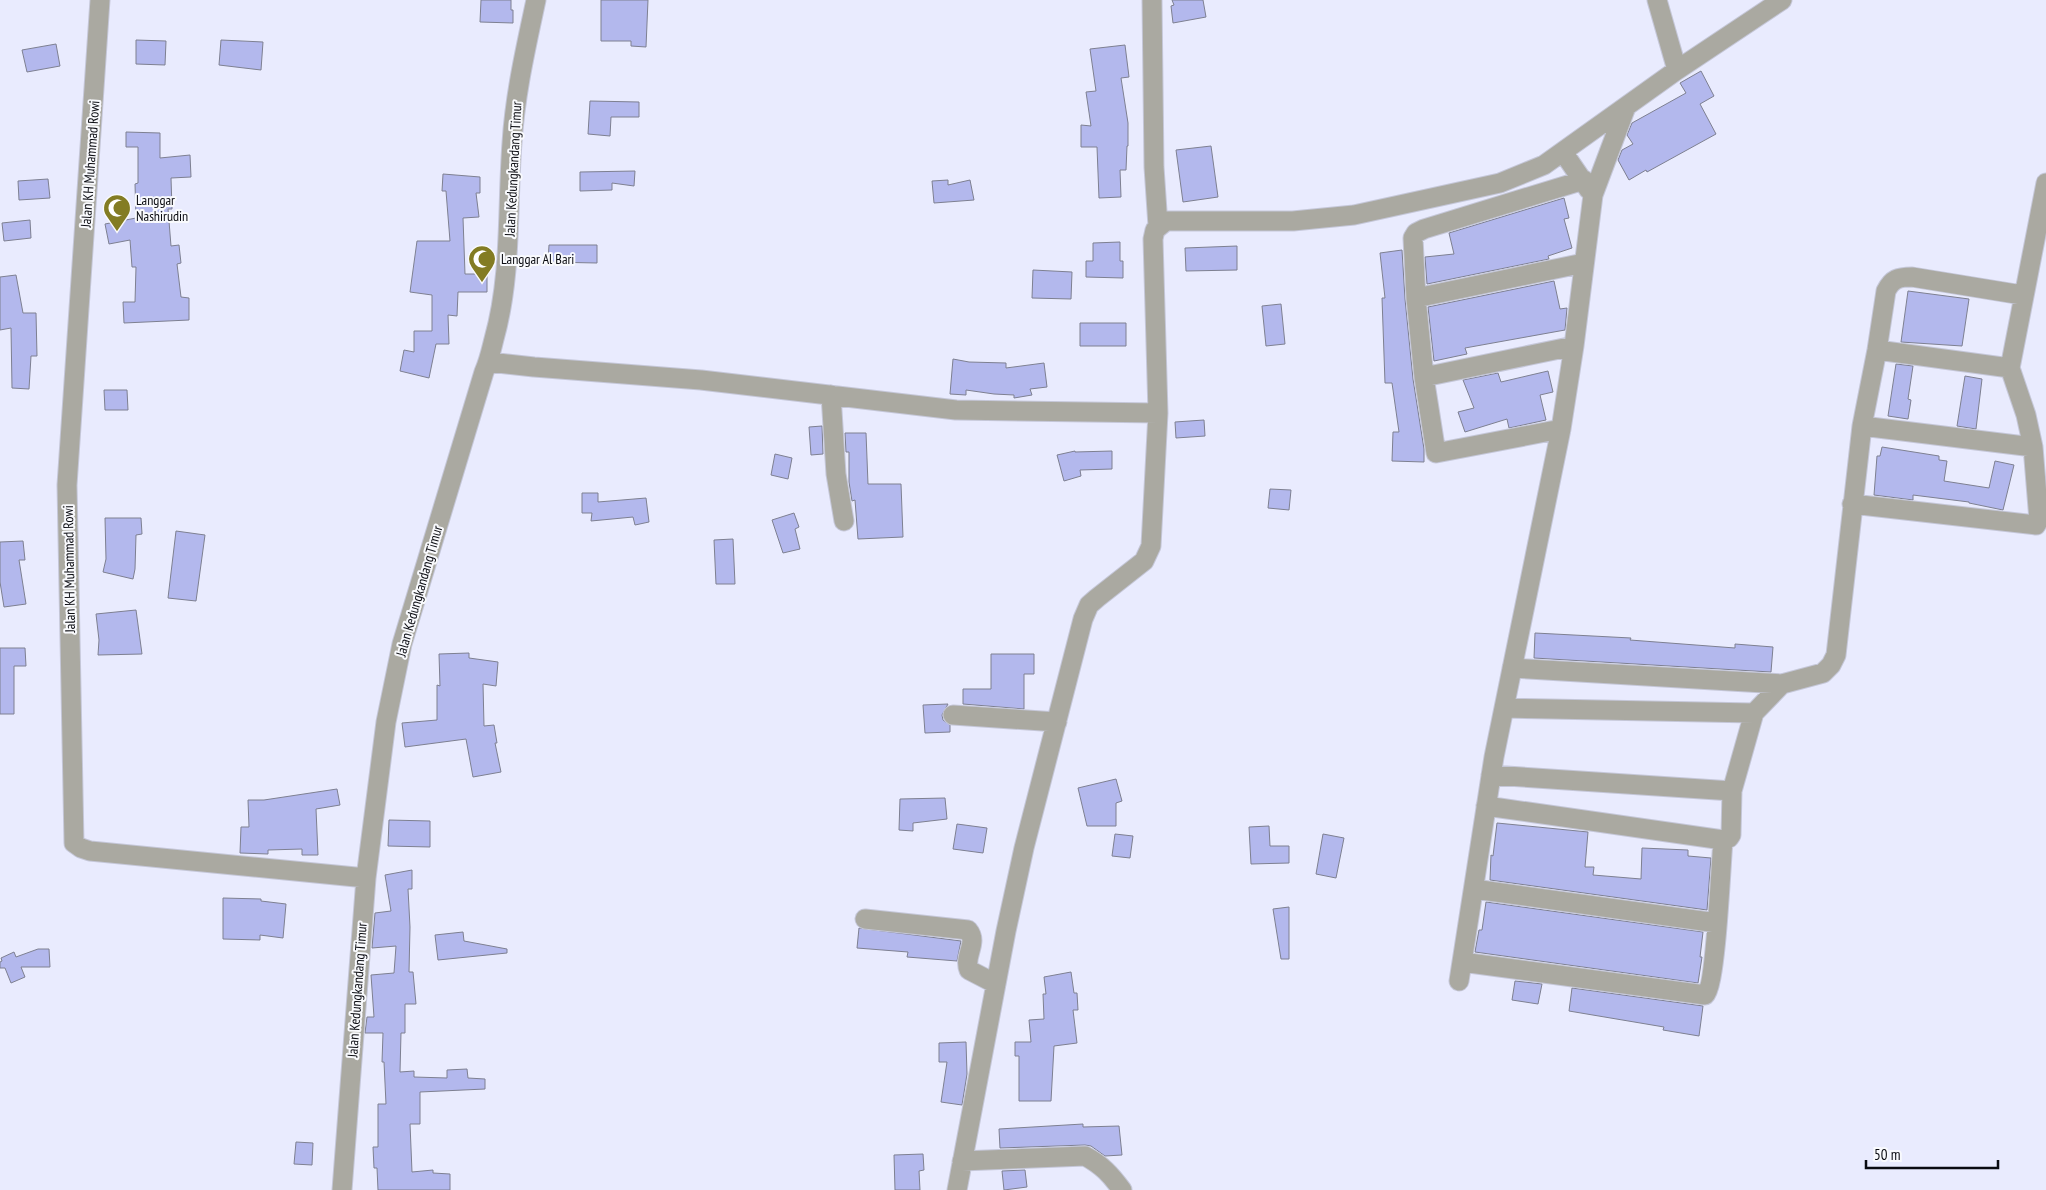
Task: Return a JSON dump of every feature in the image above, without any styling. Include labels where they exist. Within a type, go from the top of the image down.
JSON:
[{"type":"street","name":"Jalan KH Muhammad Rowi","points":[[100,0],[67,485],[74,843],[90,851],[366,878]]},
{"type":"street","name":"Jalan Kedungkandang Timur","points":[[342,1190],[366,878],[386,722],[396,670],[484,372],[489,362],[502,306],[509,244],[509,193],[516,100],[536,0]]},
{"type":"street","points":[[957,1190],[1024,848],[1083,619],[1089,605],[1144,560],[1151,546],[1158,413],[1153,239],[1158,226],[1154,167],[1152,0]]},
{"type":"street","points":[[1657,0],[1677,70]]},
{"type":"street","points":[[1158,226],[1166,221],[1293,221],[1354,215],[1500,183],[1528,173],[1563,152],[1677,70],[1782,0]]},
{"type":"street","points":[[1458,981],[1491,775],[1561,429],[1584,263],[1588,188],[1626,107]]},
{"type":"street","points":[[1563,152],[1588,188]]},
{"type":"street","points":[[1852,504],[2036,525],[2039,520],[2033,447],[2026,415],[2010,368],[2022,295],[2043,213],[2046,183]]},
{"type":"street","points":[[1561,429],[1437,453],[1434,451],[1416,298],[1413,238],[1419,230],[1588,188]]},
{"type":"street","points":[[1416,298],[1584,263]]},
{"type":"street","points":[[1512,668],[1782,684],[1823,673],[1831,665],[1836,655],[1862,426],[1886,291],[1890,282],[1898,277],[1912,277],[2022,295]]},
{"type":"street","points":[[1424,377],[1574,346]]},
{"type":"street","points":[[1877,350],[2010,368]]},
{"type":"street","points":[[489,362],[701,380],[956,410],[1158,413]]},
{"type":"street","points":[[831,395],[836,474],[844,521]]},
{"type":"street","points":[[1862,426],[2033,447]]},
{"type":"street","points":[[1486,806],[1722,840],[1729,838],[1731,835],[1732,791],[1754,713],[1782,684]]},
{"type":"street","points":[[1504,708],[1754,713]]},
{"type":"street","points":[[953,715],[1057,722]]},
{"type":"street","points":[[1491,775],[1732,791]]},
{"type":"street","points":[[1462,962],[1705,995],[1708,992],[1712,970],[1722,840]]},
{"type":"street","points":[[1474,889],[1717,923]]},
{"type":"street","points":[[865,919],[968,930],[972,934],[973,940],[967,966],[969,970],[996,984]]},
{"type":"street","points":[[962,1161],[1085,1156],[1098,1163],[1111,1175],[1122,1190]]},
{"type":"building","points":[[481,0],[511,0],[513,23],[480,22]]},
{"type":"building","points":[[601,0],[648,0],[646,47],[631,46],[631,41],[601,41]]},
{"type":"building","points":[[1172,0],[1203,0],[1206,17],[1173,23],[1171,6],[1174,5]]},
{"type":"building","points":[[136,40],[166,41],[165,65],[136,64]]},
{"type":"building","points":[[221,40],[263,42],[261,70],[219,65]]},
{"type":"building","points":[[56,44],[60,66],[27,72],[22,50]]},
{"type":"building","points":[[1125,45],[1129,77],[1121,78],[1128,123],[1126,170],[1120,170],[1121,197],[1099,198],[1097,147],[1081,147],[1081,125],[1091,126],[1086,92],[1096,91],[1090,49]]},
{"type":"building","points":[[1701,71],[1714,96],[1700,104],[1716,134],[1629,180],[1618,160],[1622,150],[1633,144],[1627,135],[1632,123],[1686,93],[1680,83]]},
{"type":"building","points":[[590,101],[639,102],[639,117],[611,117],[610,136],[588,134]]},
{"type":"building","points":[[126,132],[160,133],[160,158],[190,155],[191,177],[171,178],[172,209],[168,209],[171,246],[179,245],[181,263],[177,264],[181,297],[189,298],[189,320],[124,323],[123,302],[135,302],[136,267],[132,267],[130,240],[109,244],[105,224],[136,218],[135,184],[138,183],[138,147],[126,147]]},
{"type":"building","points":[[1211,146],[1218,197],[1183,202],[1176,150]]},
{"type":"building","points":[[635,171],[634,186],[612,183],[612,190],[580,191],[580,172]]},
{"type":"building","points":[[443,174],[480,177],[480,193],[476,193],[479,217],[463,218],[465,274],[487,274],[487,292],[458,292],[457,316],[448,315],[449,344],[436,344],[429,378],[400,371],[404,350],[414,352],[414,331],[432,331],[432,295],[410,292],[417,241],[450,241],[446,191],[442,191]]},
{"type":"building","points":[[48,179],[50,198],[19,200],[18,181]]},
{"type":"building","points":[[948,180],[948,185],[970,180],[974,200],[934,203],[932,181]]},
{"type":"building","points":[[1564,198],[1569,218],[1564,219],[1572,248],[1548,256],[1549,259],[1427,284],[1425,257],[1454,254],[1449,233]]},
{"type":"building","points":[[30,220],[31,238],[4,241],[2,223]]},
{"type":"building","points":[[1120,242],[1120,261],[1123,261],[1123,278],[1086,277],[1086,261],[1093,261],[1093,243]]},
{"type":"building","points":[[549,245],[597,245],[597,263],[548,262]]},
{"type":"building","points":[[1237,246],[1237,270],[1186,271],[1185,248]]},
{"type":"building","points":[[1402,250],[1413,379],[1424,449],[1424,462],[1392,461],[1393,432],[1399,432],[1392,383],[1385,383],[1382,298],[1385,298],[1380,253]]},
{"type":"building","points":[[1033,270],[1072,272],[1071,299],[1032,298]]},
{"type":"building","points":[[16,275],[23,313],[36,313],[37,356],[31,356],[29,389],[12,388],[11,328],[0,330],[0,277]]},
{"type":"building","points":[[1554,281],[1560,309],[1567,308],[1565,330],[1465,348],[1467,354],[1434,361],[1428,307]]},
{"type":"building","points":[[1908,291],[1969,299],[1962,346],[1901,342]]},
{"type":"building","points":[[1281,304],[1285,344],[1266,346],[1262,306]]},
{"type":"building","points":[[1080,323],[1126,323],[1126,346],[1080,346]]},
{"type":"building","points":[[953,359],[969,362],[1006,363],[1006,368],[1044,363],[1047,387],[1030,389],[1032,395],[1014,398],[1014,395],[966,390],[966,395],[950,394]]},
{"type":"building","points":[[1896,364],[1913,366],[1908,399],[1911,400],[1908,419],[1888,416]]},
{"type":"building","points":[[1548,371],[1553,392],[1540,395],[1546,420],[1509,428],[1507,419],[1465,432],[1458,412],[1474,408],[1463,380],[1498,373],[1501,382]]},
{"type":"building","points":[[1965,376],[1982,379],[1976,429],[1957,426]]},
{"type":"building","points":[[104,390],[127,390],[128,410],[105,410]]},
{"type":"building","points":[[1204,420],[1205,436],[1176,438],[1175,422]]},
{"type":"building","points":[[822,426],[823,454],[811,455],[809,427]]},
{"type":"building","points":[[845,433],[866,433],[868,484],[901,484],[903,537],[858,539],[855,500],[852,501],[849,482],[849,452],[846,452]]},
{"type":"building","points":[[1882,447],[1939,456],[1939,460],[1947,461],[1944,481],[1989,488],[1995,461],[2014,465],[2003,510],[1969,502],[1913,495],[1913,500],[1874,495],[1877,456],[1880,456]]},
{"type":"building","points":[[1075,451],[1112,451],[1112,469],[1080,470],[1081,476],[1064,481],[1057,455]]},
{"type":"building","points":[[775,454],[792,458],[788,479],[771,475]]},
{"type":"building","points":[[1270,489],[1291,490],[1289,510],[1268,508]]},
{"type":"building","points":[[582,493],[598,493],[598,502],[646,498],[649,522],[635,525],[633,517],[591,521],[592,513],[582,513]]},
{"type":"building","points":[[794,513],[799,527],[795,529],[800,549],[783,553],[772,520]]},
{"type":"building","points":[[105,518],[141,518],[142,534],[136,535],[133,579],[103,572],[106,559]]},
{"type":"building","points":[[176,531],[205,535],[196,601],[168,598]]},
{"type":"building","points":[[733,539],[735,584],[716,584],[714,540]]},
{"type":"building","points":[[23,541],[25,560],[19,560],[26,604],[4,607],[0,582],[0,542]]},
{"type":"building","points":[[136,610],[142,654],[98,655],[99,640],[96,614]]},
{"type":"building","points":[[1535,633],[1631,638],[1630,640],[1735,648],[1735,644],[1773,647],[1771,672],[1534,658]]},
{"type":"building","points":[[0,648],[25,648],[26,666],[14,666],[14,714],[0,714]]},
{"type":"building","points":[[469,653],[469,658],[498,662],[496,686],[483,684],[484,726],[494,725],[497,743],[495,743],[501,772],[473,777],[466,739],[405,747],[402,723],[437,720],[437,685],[440,686],[439,654]]},
{"type":"building","points":[[991,654],[1034,654],[1034,674],[1024,674],[1024,709],[963,704],[963,689],[991,689]]},
{"type":"building","points":[[948,704],[942,715],[943,720],[950,725],[950,732],[925,733],[923,705]]},
{"type":"building","points":[[1116,779],[1122,801],[1116,803],[1116,826],[1087,826],[1078,788]]},
{"type":"building","points":[[337,789],[340,805],[316,809],[318,855],[302,855],[302,849],[268,850],[268,854],[240,853],[241,827],[249,827],[248,800],[264,800]]},
{"type":"building","points":[[945,798],[947,819],[913,823],[913,831],[899,830],[900,799]]},
{"type":"building","points":[[389,820],[430,821],[430,847],[388,846]]},
{"type":"building","points":[[1497,823],[1588,832],[1585,867],[1594,867],[1593,875],[1641,879],[1642,848],[1688,850],[1688,856],[1711,858],[1707,910],[1490,880],[1491,855],[1493,856]]},
{"type":"building","points":[[957,824],[987,828],[983,853],[953,849]]},
{"type":"building","points":[[1269,826],[1270,846],[1289,846],[1289,863],[1251,864],[1249,827]]},
{"type":"building","points":[[1115,834],[1133,836],[1130,858],[1112,856]]},
{"type":"building","points":[[1323,834],[1344,838],[1336,878],[1316,874]]},
{"type":"building","points":[[412,870],[412,889],[408,889],[410,927],[409,972],[413,972],[416,1004],[405,1004],[405,1033],[401,1033],[400,1072],[414,1071],[414,1077],[447,1078],[447,1070],[467,1069],[468,1078],[485,1079],[485,1089],[420,1092],[420,1124],[410,1124],[412,1172],[433,1170],[433,1173],[450,1174],[450,1190],[378,1190],[377,1168],[374,1168],[373,1147],[378,1147],[378,1104],[386,1104],[384,1062],[382,1062],[383,1033],[365,1033],[367,1017],[374,1017],[371,975],[394,973],[396,946],[372,948],[375,913],[391,911],[385,875]]},
{"type":"building","points":[[223,898],[261,899],[261,901],[286,904],[283,938],[260,935],[260,940],[223,939]]},
{"type":"building","points":[[1486,902],[1703,932],[1698,983],[1475,952],[1479,930],[1482,930]]},
{"type":"building","points":[[1289,907],[1289,959],[1281,959],[1273,909]]},
{"type":"building","points":[[859,928],[961,941],[957,961],[907,957],[908,952],[857,948]]},
{"type":"building","points":[[463,932],[464,941],[507,949],[507,953],[438,960],[435,935]]},
{"type":"building","points":[[38,949],[49,949],[50,967],[21,967],[25,977],[11,983],[5,968],[0,968],[1,958],[14,952],[16,957]]},
{"type":"building","points":[[1071,972],[1074,993],[1077,993],[1078,1010],[1073,1010],[1077,1043],[1054,1046],[1051,1101],[1019,1101],[1019,1056],[1015,1056],[1015,1042],[1031,1042],[1029,1020],[1044,1019],[1043,994],[1046,994],[1044,977]]},
{"type":"building","points":[[1515,981],[1542,984],[1538,1004],[1512,1000]]},
{"type":"building","points":[[1572,988],[1703,1006],[1699,1036],[1663,1030],[1664,1027],[1569,1011]]},
{"type":"building","points":[[966,1042],[967,1074],[962,1105],[941,1102],[947,1062],[939,1062],[939,1043]]},
{"type":"building","points":[[1083,1124],[1083,1127],[1119,1126],[1122,1155],[1105,1156],[1091,1146],[1085,1145],[1000,1148],[999,1129]]},
{"type":"building","points":[[296,1142],[313,1143],[312,1165],[294,1164]]},
{"type":"building","points":[[923,1154],[924,1170],[919,1171],[920,1190],[895,1190],[894,1155]]},
{"type":"building","points":[[1025,1170],[1027,1187],[1004,1190],[1002,1171]]},
{"type":"place","name":"Langgar Nashirudin","points":[[117,232]]},
{"type":"place","name":"Langgar Al Bari","points":[[482,283]]}]
